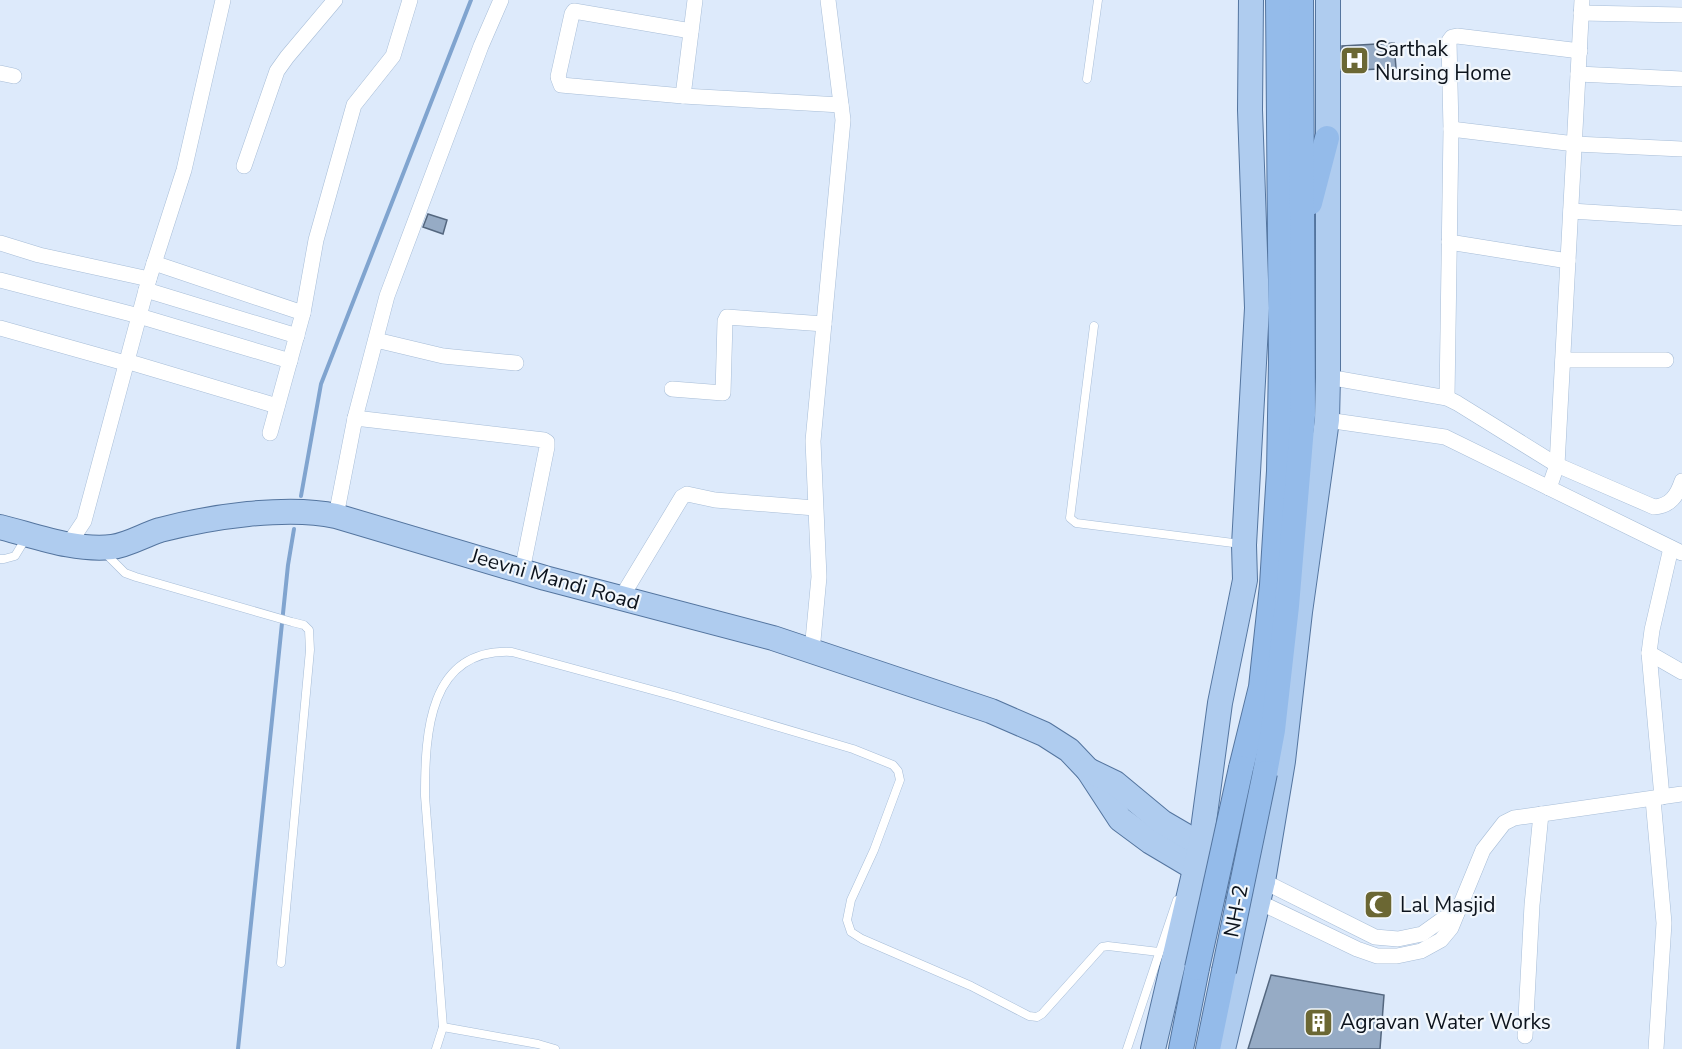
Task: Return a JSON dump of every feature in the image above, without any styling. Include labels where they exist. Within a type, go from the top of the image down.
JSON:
[{"type":"highway","points":[[1181,1049],[1197,968],[1253,770],[1272,585],[1279,471],[1281,362],[1278,0]]},
{"type":"highway","points":[[1253,770],[1273,730],[1287,606],[1303,416],[1301,0]]},
{"type":"highway","points":[[1301,232],[1327,138]]},
{"type":"highway","name":"NH-2","points":[[1208,1049],[1234,965],[1253,770]]},
{"type":"main road","points":[[1153,1049],[1168,947],[1189,869],[1201,844],[1220,703],[1245,580],[1244,545],[1257,308],[1250,110],[1251,0]]},
{"type":"main road","points":[[1223,1049],[1234,965],[1260,891],[1275,807],[1327,420],[1328,0]]},
{"type":"main road","name":"Jeevni Mandi Road","points":[[0,527],[68,545],[100,547],[115,546],[157,531],[198,521],[313,512],[336,516],[522,571],[773,638],[991,711],[1044,734],[1069,750],[1088,770],[1120,819],[1151,842],[1189,869],[1260,891]]},
{"type":"main road","name":"Jeevni Mandi Road","points":[[1088,770],[1115,783],[1162,822],[1201,844],[1260,891]]},
{"type":"main road","points":[[1208,789],[1275,807]]},
{"type":"main road","points":[[1168,947],[1234,965]]},
{"type":"street","points":[[68,545],[84,521],[139,315],[184,171],[223,0]]},
{"type":"street","points":[[244,166],[277,71],[286,57],[335,0]]},
{"type":"street","points":[[270,433],[303,313],[313,251],[354,105],[393,56],[410,0]]},
{"type":"street","points":[[336,516],[355,418],[387,296],[481,46],[501,0]]},
{"type":"street","points":[[683,96],[695,0]]},
{"type":"street","points":[[812,651],[819,578],[813,441],[843,120],[828,0]]},
{"type":"street","points":[[1549,488],[1557,465],[1582,7],[1682,15]]},
{"type":"street","points":[[691,31],[574,11],[558,77],[561,84],[683,96],[842,105]]},
{"type":"street","points":[[1447,398],[1451,129],[1449,41],[1452,37],[1457,36],[1580,51]]},
{"type":"street","points":[[1578,74],[1682,79]]},
{"type":"street","points":[[1451,129],[1575,144],[1682,149]]},
{"type":"street","points":[[1571,211],[1682,218]]},
{"type":"street","points":[[1449,242],[1568,261]]},
{"type":"street","points":[[0,243],[148,284],[297,336]]},
{"type":"street","points":[[154,263],[303,313]]},
{"type":"street","points":[[0,280],[139,315],[290,361]]},
{"type":"street","points":[[672,389],[723,393],[727,316],[824,324]]},
{"type":"street","points":[[0,328],[277,406]]},
{"type":"street","points":[[376,340],[443,356],[516,363]]},
{"type":"street","points":[[1563,360],[1666,360]]},
{"type":"street","points":[[1328,377],[1447,398],[1557,465],[1654,507],[1671,501],[1678,493],[1682,482]]},
{"type":"street","points":[[355,418],[547,442],[522,571]]},
{"type":"street","points":[[1327,420],[1445,437],[1676,551],[1652,630],[1649,653],[1664,923],[1656,1049]]},
{"type":"street","points":[[621,598],[664,525],[682,497],[687,494],[715,500],[815,508]]},
{"type":"street","points":[[1649,653],[1682,672]]},
{"type":"street","points":[[1260,891],[1375,937],[1398,939],[1422,934],[1443,919],[1457,913],[1483,850],[1504,823],[1514,818],[1682,794]]},
{"type":"street","points":[[1525,1036],[1532,905],[1541,814]]},
{"type":"lane","points":[[1086,79],[1098,0]]},
{"type":"lane","points":[[1094,326],[1070,518],[1076,523],[1244,545]]},
{"type":"lane","points":[[0,558],[15,556],[28,534]]},
{"type":"lane","points":[[100,547],[117,566],[130,575],[304,625],[309,630],[311,639],[280,963]]},
{"type":"lane","points":[[436,1049],[443,1027],[425,796],[429,729],[437,696],[447,678],[462,663],[500,652],[512,652],[674,696],[853,749],[893,765],[898,771],[900,780],[874,850],[851,900],[847,920],[851,932],[1029,1016],[1037,1017],[1042,1014],[1102,947],[1168,947]]},
{"type":"lane","points":[[1127,1049],[1168,947],[1178,896]]},
{"type":"lane","points":[[443,1027],[555,1049]]},
{"type":"building","points":[[1394,43],[1396,68],[1342,71],[1342,46]]},
{"type":"building","points":[[428,214],[447,220],[443,234],[423,227]]},
{"type":"building","name":"Agravan Water Works","points":[[1271,975],[1384,995],[1380,1049],[1248,1049]]},
{"type":"waterway","points":[[301,496],[321,384],[471,0]]},
{"type":"waterway","points":[[238,1049],[288,565],[294,529]]},
{"type":"place","name":"Sarthak Nursing Home","points":[[1354,61]]},
{"type":"place","name":"Lal Masjid","points":[[1379,905]]},
{"type":"place","name":"Agravan Water Works","points":[[1319,1022]]}]
